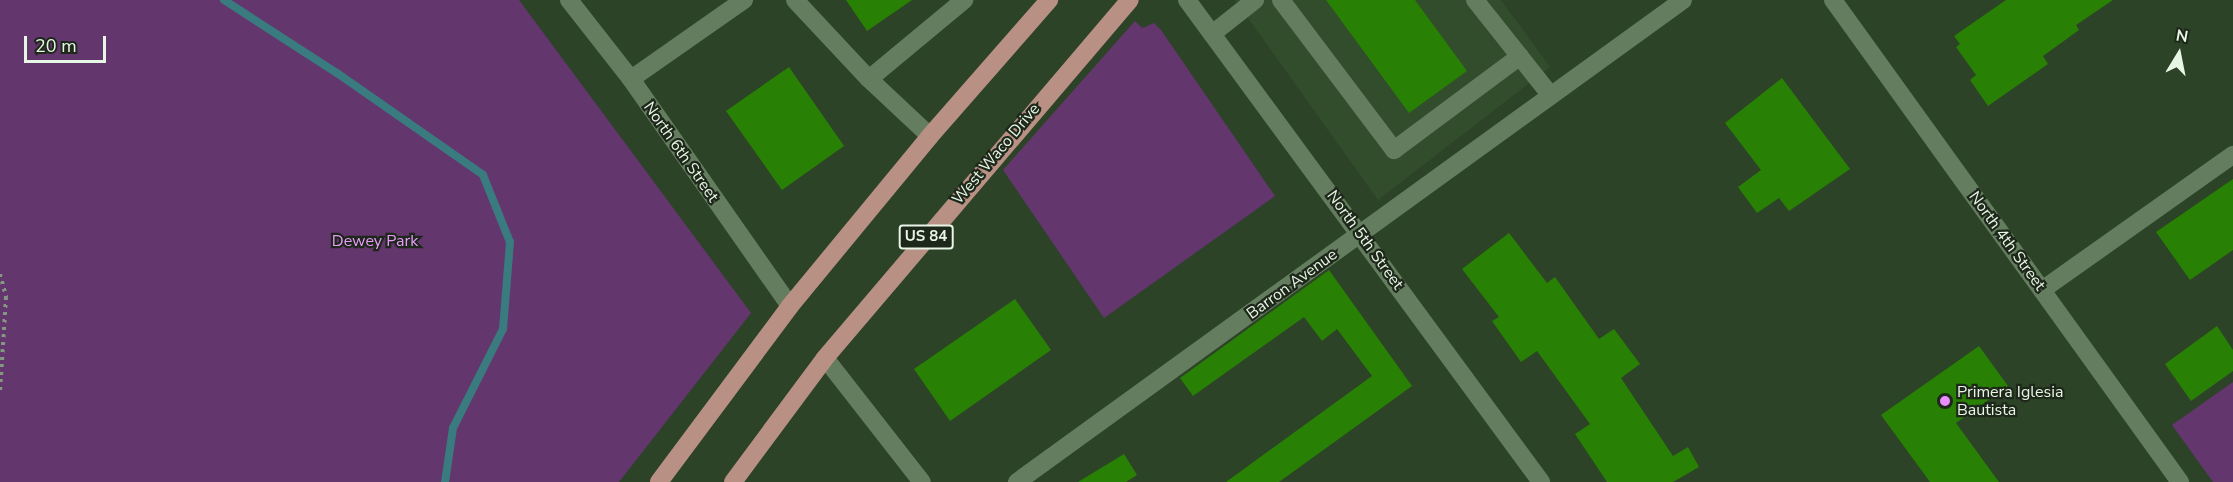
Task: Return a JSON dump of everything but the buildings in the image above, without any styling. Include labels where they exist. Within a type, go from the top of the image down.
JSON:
[{"type":"main road","points":[[659,482],[790,306],[930,136],[1049,0]]},
{"type":"main road","name":"West Waco Drive","points":[[733,482],[825,358],[1130,0]]},
{"type":"street","name":"North 6th Street","points":[[569,0],[631,79],[790,306]]},
{"type":"street","points":[[631,79],[744,0]]},
{"type":"street","points":[[795,0],[869,79],[930,136]]},
{"type":"street","points":[[869,79],[964,0]]},
{"type":"street","name":"North 5th Street","points":[[1186,0],[1361,234],[1540,482]]},
{"type":"street","points":[[1212,34],[1255,0]]},
{"type":"street","points":[[1281,0],[1394,150],[1520,56]]},
{"type":"street","points":[[1475,0],[1551,96]]},
{"type":"street","name":"Barron Avenue","points":[[1017,482],[1683,0]]},
{"type":"street","name":"North 4th Street","points":[[1833,0],[2180,482]]},
{"type":"street","points":[[2042,290],[2233,155]]},
{"type":"street","points":[[825,358],[922,482]]},
{"type":"path","points":[[0,274],[6,297],[0,393]]},
{"type":"shaded area","points":[[1235,0],[1501,0],[1550,67],[1378,200]]},
{"type":"green space","name":"Dewey Park","points":[[0,0],[519,0],[751,313],[619,482],[0,482]]},
{"type":"green space","points":[[1135,21],[1142,28],[1154,23],[1161,30],[1275,196],[1104,318],[1003,170]]},
{"type":"green space","points":[[2233,382],[2233,482],[2213,482],[2172,425]]},
{"type":"waterway","points":[[224,0],[337,73],[483,175],[510,242],[503,329],[453,428],[445,482]]},
{"type":"place","name":"Primera Iglesia Bautista","points":[[1945,401]]}]
